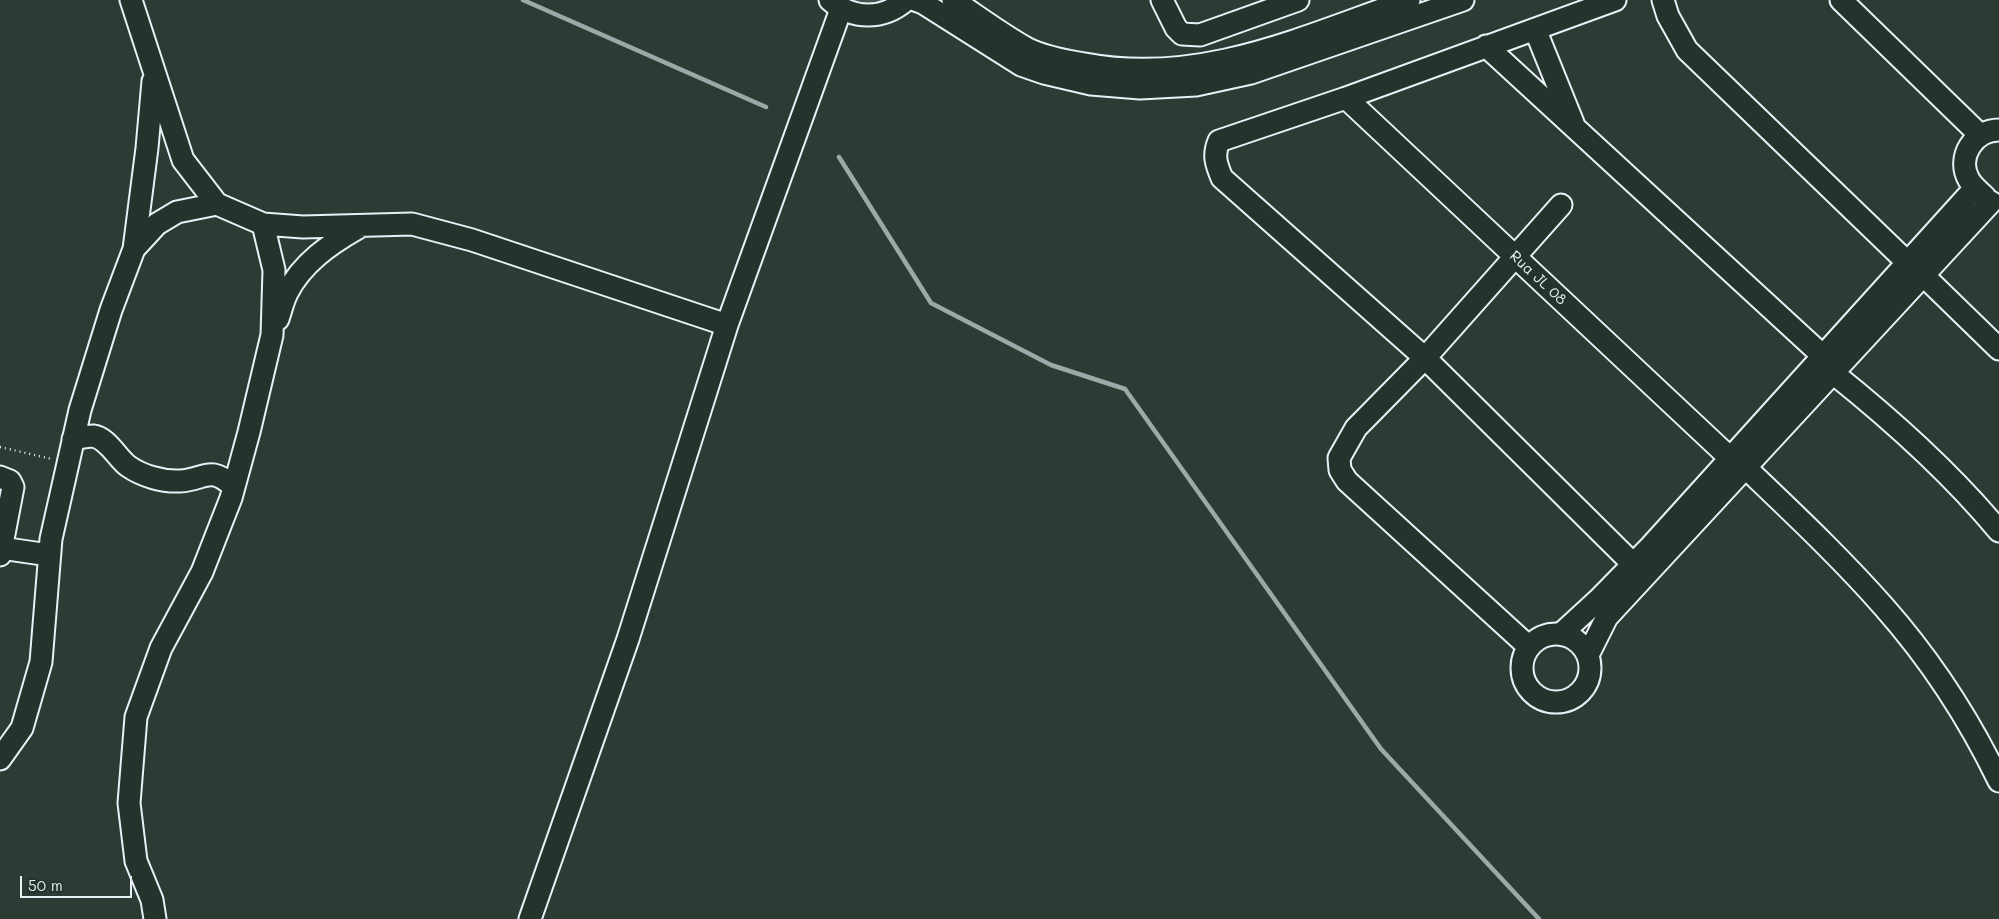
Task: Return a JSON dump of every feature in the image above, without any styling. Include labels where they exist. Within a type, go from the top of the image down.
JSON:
[{"type":"street","points":[[131,0],[183,160],[217,204],[263,224],[303,227],[360,227],[412,224],[472,240],[727,325]]},
{"type":"street","points":[[530,919],[628,639],[727,325],[835,4],[852,13],[876,15],[888,12],[906,0]]},
{"type":"street","points":[[915,0],[924,3],[1021,65],[1091,84],[1140,88],[1196,85],[1251,73],[1463,0]]},
{"type":"street","points":[[953,0],[1027,48],[1071,62],[1140,70],[1194,67],[1246,56],[1408,0]]},
{"type":"street","points":[[1162,0],[1176,28],[1182,34],[1189,35],[1200,35],[1291,1]]},
{"type":"street","points":[[1615,0],[1346,98],[1219,141],[1214,152],[1222,178],[1425,358],[1634,564]]},
{"type":"street","points":[[1662,0],[1668,16],[1687,50],[1733,97],[1999,349]]},
{"type":"street","points":[[1841,0],[1989,132],[1968,148],[1964,165],[1975,188],[1995,206],[1916,269]]},
{"type":"street","points":[[1535,29],[1575,128]]},
{"type":"street","points":[[1486,46],[1828,365],[1924,451],[1953,479],[1999,532]]},
{"type":"street","points":[[0,759],[22,728],[41,662],[51,539],[73,440],[80,410],[111,310],[134,249],[147,148],[154,69]]},
{"type":"street","name":"Rua JL 08","points":[[1346,98],[1738,463],[1859,579],[1904,631],[1957,706],[1999,781]]},
{"type":"street","points":[[1588,655],[1607,617],[1738,463],[1916,269],[1975,188]]},
{"type":"street","points":[[134,249],[157,224],[177,212],[217,204]]},
{"type":"street","points":[[1529,648],[1347,481],[1340,470],[1340,458],[1344,446],[1356,428],[1425,358],[1561,204]]},
{"type":"street","points":[[263,224],[274,270],[272,334]]},
{"type":"street","points":[[155,919],[152,900],[136,860],[130,803],[136,717],[161,648],[202,572],[234,487],[272,334],[287,293],[305,267],[331,243],[360,227]]},
{"type":"street","points":[[73,440],[92,436],[99,438],[128,466],[151,478],[180,481],[205,474],[218,476],[234,487]]},
{"type":"street","points":[[1561,634],[1577,641],[1588,655],[1591,672],[1584,689],[1570,700],[1552,702],[1536,696],[1525,682],[1522,664],[1529,648],[1543,637],[1561,634],[1580,619],[1738,463]]},
{"type":"street","points":[[0,477],[10,481],[13,487],[1,552],[50,555]]},
{"type":"street","points":[[0,730],[22,728]]},
{"type":"path","points":[[0,448],[68,463]]},
{"type":"shaded area","points":[[848,0],[887,0],[868,4]]},
{"type":"waterway","points":[[523,0],[766,107]]},
{"type":"waterway","points":[[839,157],[931,303],[1051,365],[1125,389],[1381,749],[1539,919]]}]
